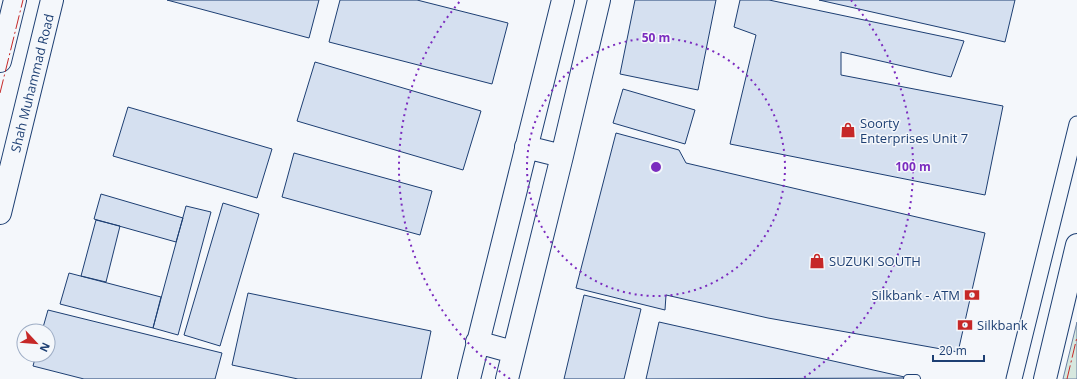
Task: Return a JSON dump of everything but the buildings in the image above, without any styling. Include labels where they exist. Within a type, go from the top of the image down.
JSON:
[{"type":"street","points":[[0,61],[15,0]]},
{"type":"street","name":"Shah Muhammad Road","points":[[0,213],[52,0]]},
{"type":"street","points":[[469,379],[563,0]]},
{"type":"street","points":[[507,379],[599,0]]},
{"type":"street","points":[[1014,379],[1077,124]]},
{"type":"street","points":[[526,147],[562,156]]},
{"type":"street","points":[[1044,379],[1077,245]]},
{"type":"street","points":[[477,342],[513,352]]},
{"type":"lane","points":[[908,379],[916,379]]},
{"type":"shaded area","points":[[1077,322],[1077,379],[1063,379]]},
{"type":"power","points":[[0,93],[23,0]]},
{"type":"power","points":[[1067,379],[1077,337]]},
{"type":"place","name":"Soorty Enterprises Unit 7","points":[[848,130]]},
{"type":"place","name":"SUZUKI SOUTH","points":[[817,261]]},
{"type":"place","name":"Silkbank - ATM","points":[[972,295]]},
{"type":"place","name":"Silkbank","points":[[965,325]]}]
